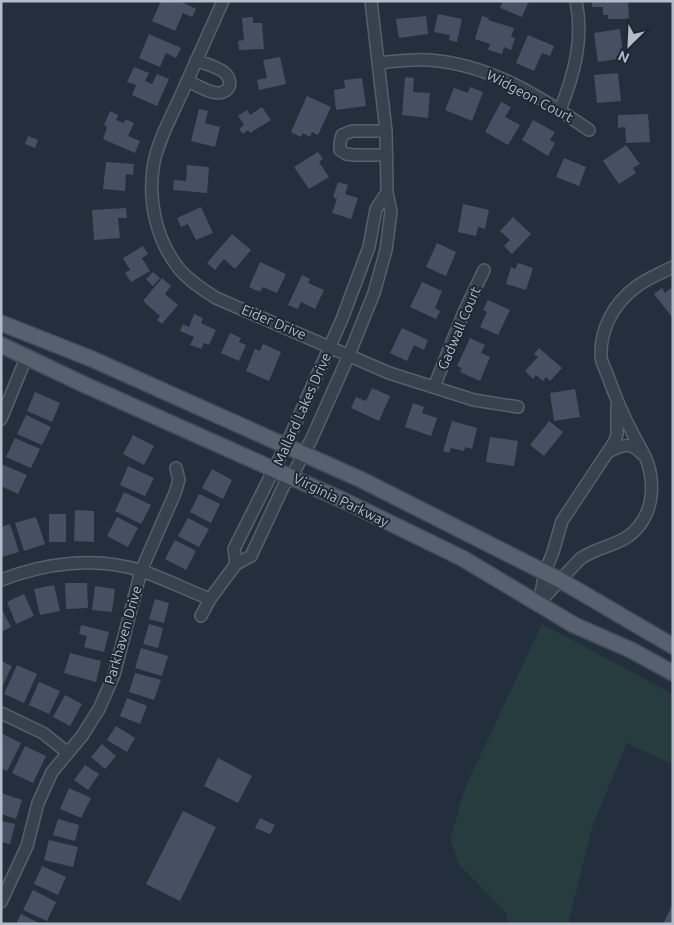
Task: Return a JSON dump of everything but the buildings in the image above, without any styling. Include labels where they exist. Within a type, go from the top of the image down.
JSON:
[{"type":"main road","name":"Virginia Parkway","points":[[1,323],[92,359],[362,480],[560,580],[673,646]]},
{"type":"main road","name":"Virginia Parkway","points":[[1,345],[26,358],[292,476],[462,558],[574,624],[631,650],[673,673]]},
{"type":"street","name":"Eider Drive","points":[[223,1],[163,137],[154,163],[153,209],[164,245],[180,270],[216,298],[389,373],[474,400],[518,408]]},
{"type":"street","name":"Mallard Lakes Drive","points":[[371,1],[380,63],[386,130],[387,192],[391,212],[386,250],[374,293],[312,438],[292,476],[284,485],[251,556],[236,564],[234,549],[275,469],[342,320],[369,247],[376,209],[387,192]]},
{"type":"street","points":[[560,110],[571,81],[578,50],[576,1]]},
{"type":"street","points":[[187,81],[212,93],[220,93],[227,90],[230,85],[230,79],[223,71],[196,60]]},
{"type":"street","name":"Widgeon Court","points":[[380,63],[429,60],[472,67],[512,83],[560,110],[589,130]]},
{"type":"street","points":[[386,130],[352,131],[342,136],[340,150],[346,154],[387,155]]},
{"type":"street","points":[[539,603],[580,558],[588,553],[621,542],[639,526],[650,505],[652,494],[648,464],[618,404],[601,357],[606,323],[622,299],[636,286],[673,267]]},
{"type":"street","name":"Gadwall Court","points":[[434,387],[464,312],[484,270]]},
{"type":"street","points":[[1,419],[26,358]]},
{"type":"street","points":[[539,603],[545,572],[562,521],[610,451],[617,434],[618,404]]},
{"type":"street","points":[[610,451],[622,445],[630,445],[644,456]]},
{"type":"street","name":"Parkhaven Drive","points":[[1,902],[27,846],[38,803],[52,772],[82,736],[99,709],[114,675],[140,571],[179,480],[176,468]]},
{"type":"street","points":[[1,580],[26,571],[67,564],[106,564],[140,571],[210,599]]},
{"type":"street","points":[[201,616],[210,599],[236,564]]},
{"type":"street","points":[[1,713],[43,733],[68,753]]},
{"type":"green space","points":[[542,624],[673,694],[673,765],[627,743],[592,827],[568,924],[509,924],[506,913],[459,864],[450,840],[465,788]]}]
